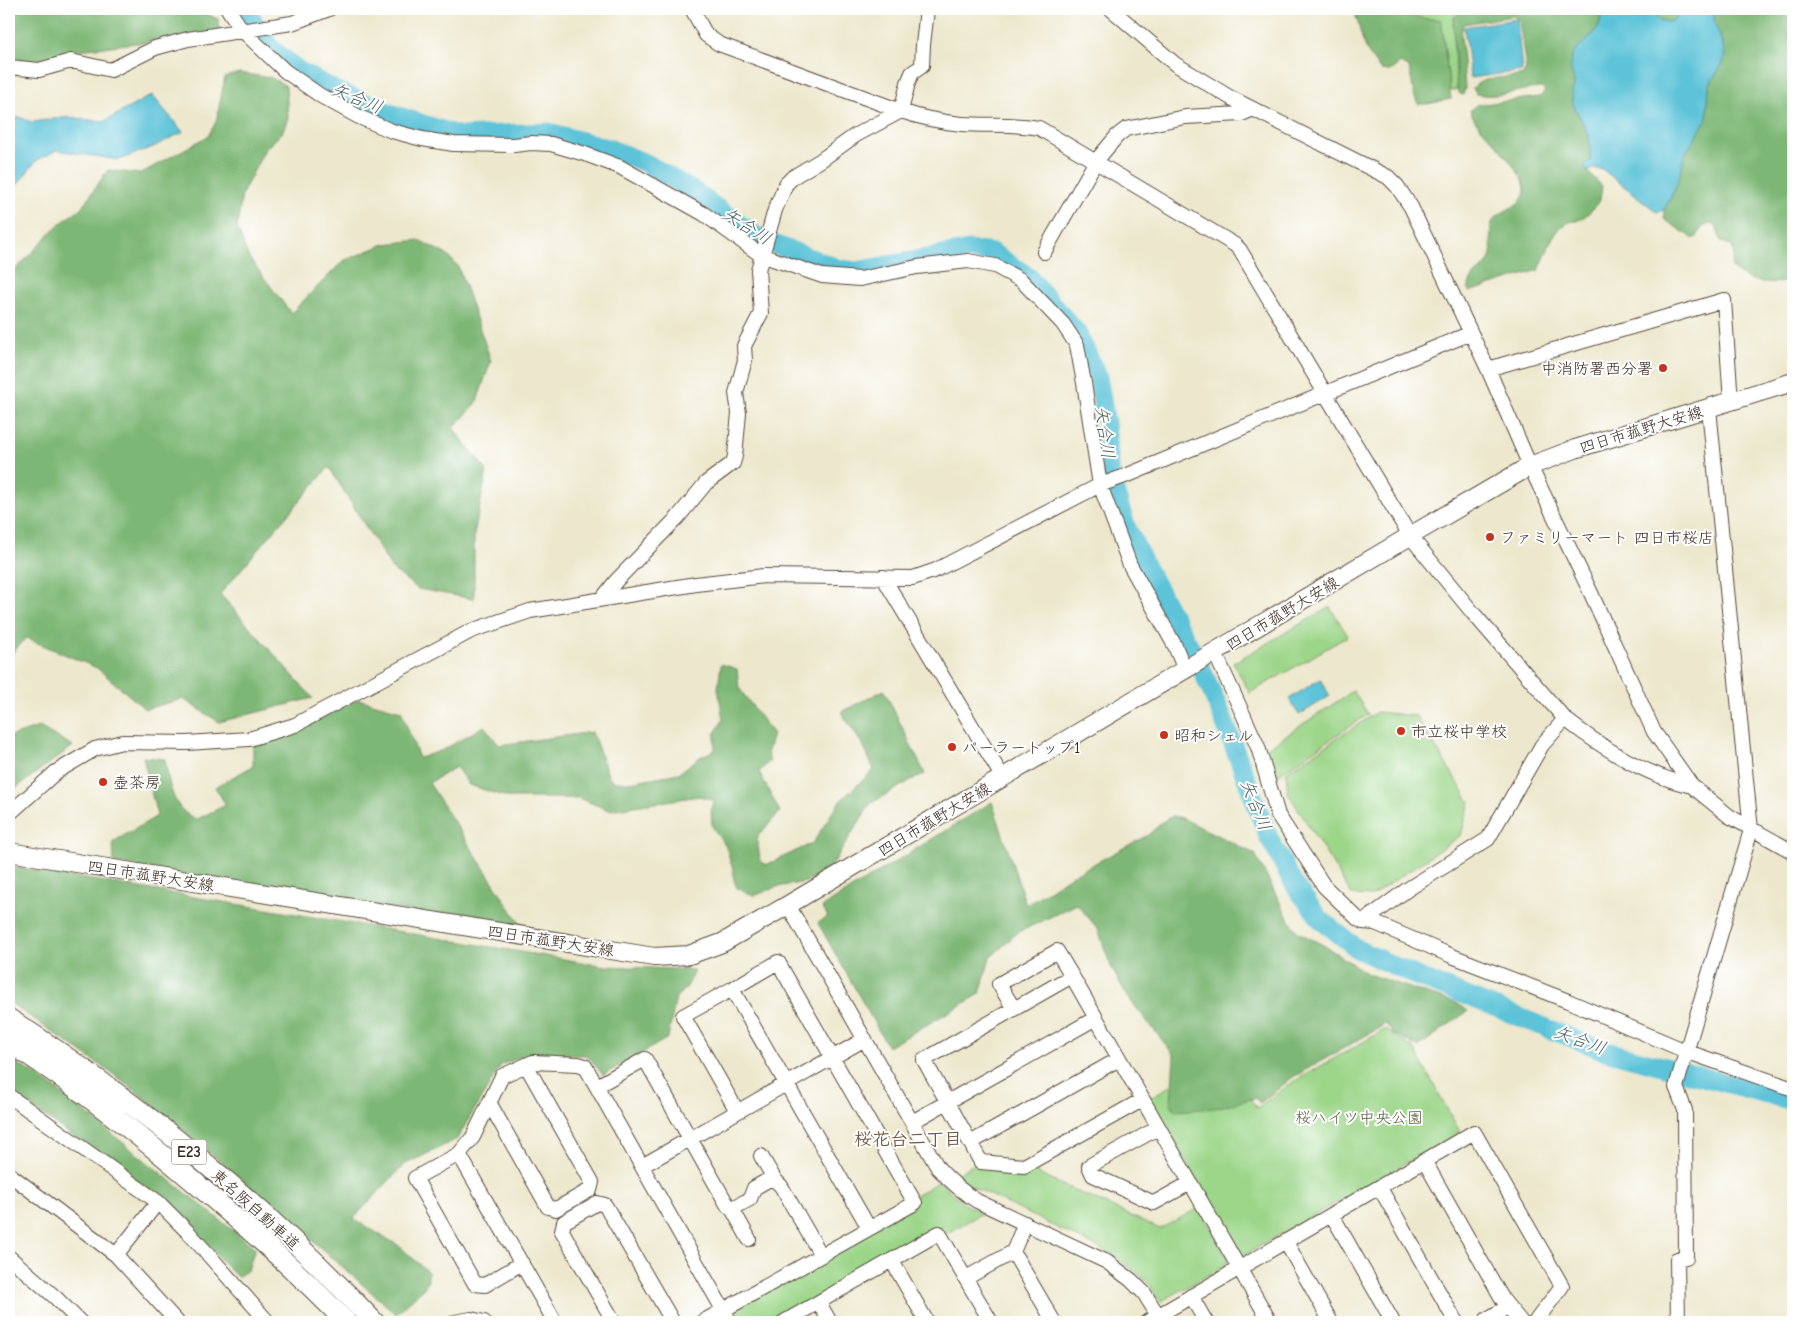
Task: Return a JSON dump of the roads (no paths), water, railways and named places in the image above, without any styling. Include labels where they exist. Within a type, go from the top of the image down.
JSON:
[{"type":"highway","name":"東名阪自動車道","points":[[9,1019],[90,1074],[210,1168],[310,1257],[374,1322]]},
{"type":"highway","name":"東名阪自動車道","points":[[9,1042],[133,1131],[254,1234],[343,1318]]},
{"type":"main road","name":"四日市菰野大安線","points":[[9,852],[654,957],[689,955],[722,943],[788,905],[1530,466],[1575,449],[1793,382]]},
{"type":"street","points":[[228,9],[285,71],[321,96],[359,118],[392,131],[422,139],[454,144],[552,144],[585,154],[620,167],[704,214],[762,253],[822,276],[860,279],[968,261],[995,266],[1021,280],[1064,324],[1076,345],[1100,485],[1130,565],[1175,646],[1185,670]]},
{"type":"street","points":[[9,67],[39,70],[71,61],[111,70],[155,48],[188,39],[245,29],[279,26],[329,9]]},
{"type":"street","points":[[692,9],[706,35],[719,44],[901,111],[923,118],[963,124],[1018,124],[1039,128],[1235,245],[1240,250],[1410,536],[1473,613],[1566,719],[1612,752],[1676,783],[1692,786]]},
{"type":"street","points":[[602,600],[616,580],[678,517],[706,483],[733,462],[736,456],[739,414],[736,393],[745,360],[744,346],[761,314],[758,270],[775,210],[786,184],[793,177],[821,160],[856,134],[901,111],[912,73],[922,66],[927,9]]},
{"type":"street","points":[[1111,9],[1175,64],[1254,109],[1388,177],[1397,186],[1411,207],[1488,369],[1530,466],[1594,599],[1654,732],[1692,786],[1729,816],[1793,852]]},
{"type":"street","points":[[1044,252],[1096,161],[1117,136],[1126,129],[1185,117],[1242,114],[1254,109]]},
{"type":"street","points":[[1488,369],[1724,300],[1731,402]]},
{"type":"street","points":[[9,814],[56,772],[95,749],[122,742],[187,743],[249,739],[295,725],[471,631],[530,611],[696,584],[764,576],[913,578],[936,570],[1100,485],[1471,333]]},
{"type":"street","points":[[1678,1322],[1677,1259],[1686,1258],[1686,1110],[1676,1087],[1687,1055],[1751,830],[1709,409]]},
{"type":"street","points":[[882,577],[1003,778]]},
{"type":"street","points":[[1213,654],[1258,747],[1278,815],[1324,886],[1363,922],[1375,923],[1452,956],[1568,1001],[1687,1055],[1793,1089]]},
{"type":"street","points":[[1363,922],[1408,890],[1488,839],[1542,744],[1566,719]]},
{"type":"street","points":[[788,905],[938,1168],[966,1194],[977,1201],[1080,1248],[1120,1271],[1144,1293],[1156,1320],[1191,1296],[1474,1132],[1562,1286],[1535,1322]]},
{"type":"street","points":[[1014,1009],[999,984],[1057,950],[1270,1322]]},
{"type":"street","points":[[702,1322],[727,1316],[821,1255],[915,1203],[778,962],[684,1016],[738,1111]]},
{"type":"street","points":[[1072,976],[924,1060],[970,1143],[981,1162],[1024,1166],[1142,1100]]},
{"type":"street","points":[[732,989],[868,1228]]},
{"type":"street","points":[[912,1122],[1096,1018]]},
{"type":"street","points":[[642,1166],[865,1039]]},
{"type":"street","points":[[597,1086],[645,1059],[728,1206],[732,1207],[750,1239]]},
{"type":"street","points":[[970,1143],[1119,1059]]},
{"type":"street","points":[[522,1263],[485,1285],[475,1284],[416,1178],[460,1154],[473,1136],[502,1076],[533,1062],[586,1066],[727,1316]]},
{"type":"street","points":[[526,1065],[592,1182],[590,1190],[597,1203]]},
{"type":"street","points":[[9,1096],[158,1202],[190,1234],[268,1322]]},
{"type":"street","points":[[490,1104],[548,1207],[556,1209],[590,1190]]},
{"type":"street","points":[[1158,1128],[1089,1166],[1093,1175],[1154,1203],[1190,1183]]},
{"type":"street","points":[[460,1154],[555,1322]]},
{"type":"street","points":[[761,1156],[775,1180],[781,1186],[821,1255]]},
{"type":"street","points":[[1425,1162],[1503,1300],[1521,1322]]},
{"type":"street","points":[[9,1174],[116,1255],[176,1322]]},
{"type":"street","points":[[732,1207],[750,1199],[754,1188],[768,1180],[775,1180]]},
{"type":"street","points":[[1380,1188],[1456,1322]]},
{"type":"street","points":[[116,1255],[158,1202]]},
{"type":"street","points":[[564,1222],[597,1203],[605,1205],[672,1322]]},
{"type":"street","points":[[556,1209],[564,1222],[562,1231],[614,1322]]},
{"type":"street","points":[[1332,1215],[1393,1322]]},
{"type":"street","points":[[966,1278],[1013,1252],[1025,1222]]},
{"type":"street","points":[[793,1320],[818,1303],[939,1233],[991,1322]]},
{"type":"street","points":[[1286,1242],[1331,1322]]},
{"type":"street","points":[[1013,1252],[1054,1322]]},
{"type":"street","points":[[9,1257],[55,1297],[80,1322]]},
{"type":"street","points":[[892,1261],[927,1322]]},
{"type":"street","points":[[1191,1296],[1206,1322]]},
{"type":"street","points":[[818,1303],[830,1322]]},
{"type":"street","points":[[1486,1321],[1501,1311]]},
{"type":"street","points":[[455,1322],[465,1319],[484,1322]]},
{"type":"water","points":[[1602,9],[1651,9],[1660,21],[1669,22],[1675,19],[1681,9],[1715,9],[1714,20],[1725,52],[1723,63],[1709,85],[1707,118],[1684,156],[1675,189],[1664,210],[1657,212],[1602,169],[1593,169],[1587,172],[1584,166],[1591,161],[1589,136],[1573,104],[1572,91],[1574,83],[1570,66],[1572,57],[1577,49],[1598,28]]},
{"type":"water","points":[[1517,19],[1522,71],[1470,78],[1464,27]]},
{"type":"water","points":[[152,95],[183,132],[153,147],[119,160],[57,150],[36,161],[9,195],[9,119],[20,117],[31,122],[70,117],[103,122]]},
{"type":"water","points":[[1320,679],[1330,696],[1299,715],[1289,699]]},
{"type":"waterway","name":"矢合川","points":[[246,9],[269,46],[298,70],[337,91],[390,113],[460,136],[548,132],[611,149],[646,163],[695,192],[760,239],[840,269],[856,271],[969,250],[993,253],[1029,277],[1078,334],[1098,377],[1106,423],[1111,478],[1126,526],[1144,563],[1199,663],[1220,711],[1269,838],[1295,886],[1321,920],[1359,950],[1421,978],[1602,1050],[1793,1101]]},
{"type":"place","name":"中消防署西分署","points":[[1663,368]]},
{"type":"place","name":"ファミリーマート 四日市桜店","points":[[1490,537]]},
{"type":"place","name":"市立桜中学校","points":[[1401,731]]},
{"type":"place","name":"昭和シェル","points":[[1164,735]]},
{"type":"place","name":"パーラートップ1","points":[[952,747]]},
{"type":"place","name":"壺茶房","points":[[103,782]]},
{"type":"district","name":"桜花台二丁目","points":[[908,1139]]},
{"type":"park label","name":"桜ハイツ中央公園","points":[[1359,1117]]}]
